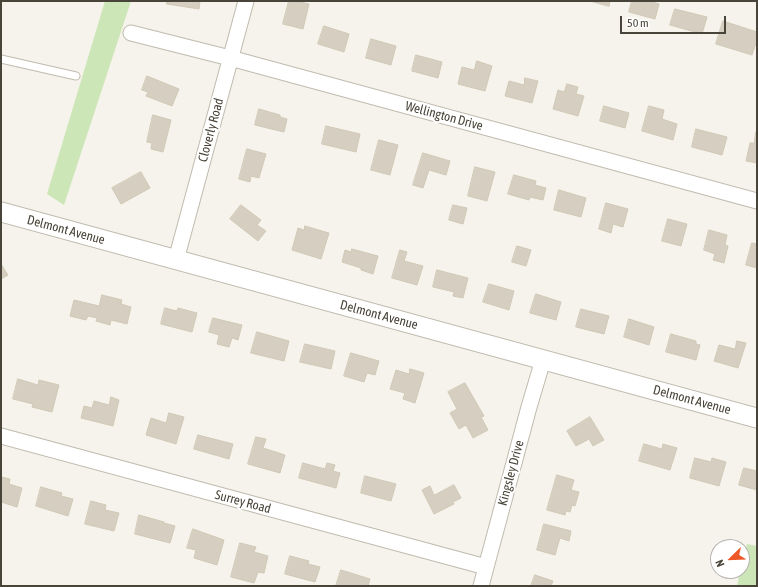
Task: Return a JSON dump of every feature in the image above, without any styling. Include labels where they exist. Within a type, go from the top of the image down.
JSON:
[{"type":"street","name":"Cloverly Road","points":[[176,260],[246,1]]},
{"type":"street","name":"Wellington Drive","points":[[131,33],[230,58],[757,201]]},
{"type":"street","name":"Delmont Avenue","points":[[1,212],[757,418]]},
{"type":"street","name":"Kingsley Drive","points":[[481,586],[543,360]]},
{"type":"street","name":"Surrey Road","points":[[1,436],[486,567]]},
{"type":"lane","points":[[1,59],[76,76]]},
{"type":"green space","points":[[105,1],[131,1],[64,205],[47,194]]},
{"type":"green space","points":[[750,545],[757,546],[757,586],[737,586],[738,579],[750,579]]},
{"type":"building","points":[[167,1],[200,1],[199,9],[167,4]]},
{"type":"building","points":[[289,1],[309,4],[303,29],[283,24]]},
{"type":"building","points":[[590,1],[610,1],[609,6]]},
{"type":"building","points":[[632,1],[649,1],[659,4],[655,19],[629,12]]},
{"type":"building","points":[[675,9],[707,17],[702,34],[670,25]]},
{"type":"building","points":[[723,21],[757,32],[757,40],[752,55],[716,44]]},
{"type":"building","points":[[324,26],[349,34],[344,52],[318,44]]},
{"type":"building","points":[[371,39],[396,46],[391,65],[366,58]]},
{"type":"building","points":[[416,55],[442,62],[438,78],[412,71]]},
{"type":"building","points":[[477,61],[492,66],[485,91],[458,84],[462,67],[474,70]]},
{"type":"building","points":[[147,76],[179,89],[172,106],[146,96],[148,92],[142,90]]},
{"type":"building","points":[[525,78],[538,81],[532,103],[505,96],[509,81],[524,85]]},
{"type":"building","points":[[567,84],[578,87],[576,94],[584,96],[578,116],[553,109],[558,90],[564,92]]},
{"type":"building","points":[[604,106],[629,113],[625,128],[600,121]]},
{"type":"building","points":[[649,106],[664,110],[662,119],[677,124],[673,140],[642,131]]},
{"type":"building","points":[[259,109],[280,115],[280,117],[287,119],[284,132],[255,125]]},
{"type":"building","points":[[153,115],[171,120],[163,152],[151,149],[152,143],[147,142]]},
{"type":"building","points":[[326,126],[360,134],[356,152],[322,144]]},
{"type":"building","points":[[696,129],[727,137],[722,155],[692,147]]},
{"type":"building","points":[[756,132],[757,163],[746,161],[750,143],[754,143]]},
{"type":"building","points":[[379,140],[398,145],[390,175],[371,170]]},
{"type":"building","points":[[247,149],[266,154],[259,178],[251,176],[250,182],[239,179]]},
{"type":"building","points":[[423,153],[450,161],[446,175],[429,170],[423,188],[413,185]]},
{"type":"building","points":[[475,167],[495,172],[487,201],[468,196]]},
{"type":"building","points":[[141,172],[150,188],[121,204],[112,188]]},
{"type":"building","points":[[514,175],[536,181],[535,185],[546,188],[543,200],[530,197],[529,200],[508,194]]},
{"type":"building","points":[[559,190],[586,198],[581,217],[554,210]]},
{"type":"building","points":[[606,203],[628,209],[623,227],[613,224],[611,233],[599,229]]},
{"type":"building","points":[[241,205],[261,220],[257,225],[266,231],[258,241],[230,219]]},
{"type":"building","points":[[453,205],[467,208],[463,224],[449,220]]},
{"type":"building","points":[[668,219],[687,224],[681,246],[662,241]]},
{"type":"building","points":[[305,226],[329,233],[321,259],[292,250],[298,228],[304,230]]},
{"type":"building","points":[[709,230],[727,235],[725,245],[728,246],[724,263],[713,260],[715,254],[704,250]]},
{"type":"building","points":[[752,243],[757,244],[757,268],[746,265]]},
{"type":"building","points":[[517,246],[531,250],[526,266],[512,262]]},
{"type":"building","points":[[352,249],[378,256],[373,274],[361,270],[361,268],[342,262],[345,250],[351,252]]},
{"type":"building","points":[[400,250],[407,252],[404,261],[423,266],[417,285],[392,278]]},
{"type":"building","points":[[1,264],[8,275],[1,279]]},
{"type":"building","points":[[437,270],[468,278],[463,298],[453,296],[454,292],[433,287]]},
{"type":"building","points":[[489,284],[514,291],[509,310],[483,302]]},
{"type":"building","points":[[536,294],[561,302],[556,320],[530,313]]},
{"type":"building","points":[[102,295],[122,300],[121,304],[131,307],[127,324],[111,320],[110,325],[96,321],[97,318],[88,316],[86,320],[70,316],[74,300],[99,306]]},
{"type":"building","points":[[165,308],[177,311],[178,308],[197,313],[192,332],[161,324]]},
{"type":"building","points":[[581,309],[609,316],[604,334],[576,327]]},
{"type":"building","points":[[213,318],[242,325],[238,340],[232,338],[229,347],[217,344],[219,335],[209,332]]},
{"type":"building","points":[[629,319],[654,327],[649,345],[624,337]]},
{"type":"building","points":[[257,332],[289,341],[284,361],[251,353]]},
{"type":"building","points":[[671,334],[696,341],[696,344],[700,345],[696,360],[666,352]]},
{"type":"building","points":[[737,341],[746,343],[738,368],[714,361],[719,345],[735,349]]},
{"type":"building","points":[[305,344],[335,351],[331,369],[300,362]]},
{"type":"building","points":[[351,353],[379,361],[375,375],[367,373],[364,382],[344,376]]},
{"type":"building","points":[[410,369],[424,373],[415,403],[403,399],[405,393],[390,389],[396,370],[409,374]]},
{"type":"building","points":[[18,379],[38,385],[39,380],[59,385],[52,412],[32,407],[33,404],[13,399]]},
{"type":"building","points":[[465,383],[484,416],[481,417],[488,430],[473,438],[466,425],[459,429],[450,413],[457,409],[448,392]]},
{"type":"building","points":[[111,397],[119,400],[113,426],[81,418],[84,406],[92,408],[94,401],[109,405]]},
{"type":"building","points":[[169,413],[184,417],[176,444],[146,435],[151,418],[166,423]]},
{"type":"building","points":[[590,417],[604,440],[593,446],[589,439],[576,446],[567,431]]},
{"type":"building","points":[[198,435],[233,444],[229,459],[194,449]]},
{"type":"building","points":[[256,437],[266,439],[263,448],[285,455],[280,473],[248,464]]},
{"type":"building","points":[[644,444],[662,449],[663,444],[677,448],[670,470],[639,461]]},
{"type":"building","points":[[695,458],[711,462],[712,458],[726,462],[719,486],[690,478]]},
{"type":"building","points":[[303,463],[325,469],[327,463],[335,465],[333,471],[340,473],[336,488],[299,478]]},
{"type":"building","points":[[744,468],[757,471],[757,490],[739,485]]},
{"type":"building","points":[[557,475],[574,480],[571,490],[579,492],[575,506],[572,505],[570,512],[566,511],[565,515],[547,510]]},
{"type":"building","points":[[365,476],[396,484],[391,501],[361,493]]},
{"type":"building","points":[[1,477],[10,479],[9,484],[22,488],[17,507],[1,502]]},
{"type":"building","points":[[454,485],[461,498],[453,502],[454,504],[434,514],[422,490],[430,486],[434,495]]},
{"type":"building","points":[[41,487],[62,493],[61,496],[73,499],[68,516],[36,506]]},
{"type":"building","points":[[91,501],[106,505],[105,510],[119,513],[114,531],[85,524]]},
{"type":"building","points":[[139,515],[175,526],[170,543],[135,534]]},
{"type":"building","points":[[544,524],[571,531],[569,541],[560,538],[555,555],[537,550]]},
{"type":"building","points":[[193,529],[224,540],[217,565],[194,558],[196,550],[187,548]]},
{"type":"building","points":[[240,543],[256,547],[254,552],[268,556],[264,573],[258,572],[254,583],[231,577]]},
{"type":"building","points":[[290,556],[309,561],[308,564],[320,567],[315,582],[285,574]]},
{"type":"building","points":[[341,570],[370,579],[368,586],[336,586]]},
{"type":"building","points":[[535,575],[553,581],[551,586],[531,586]]}]
